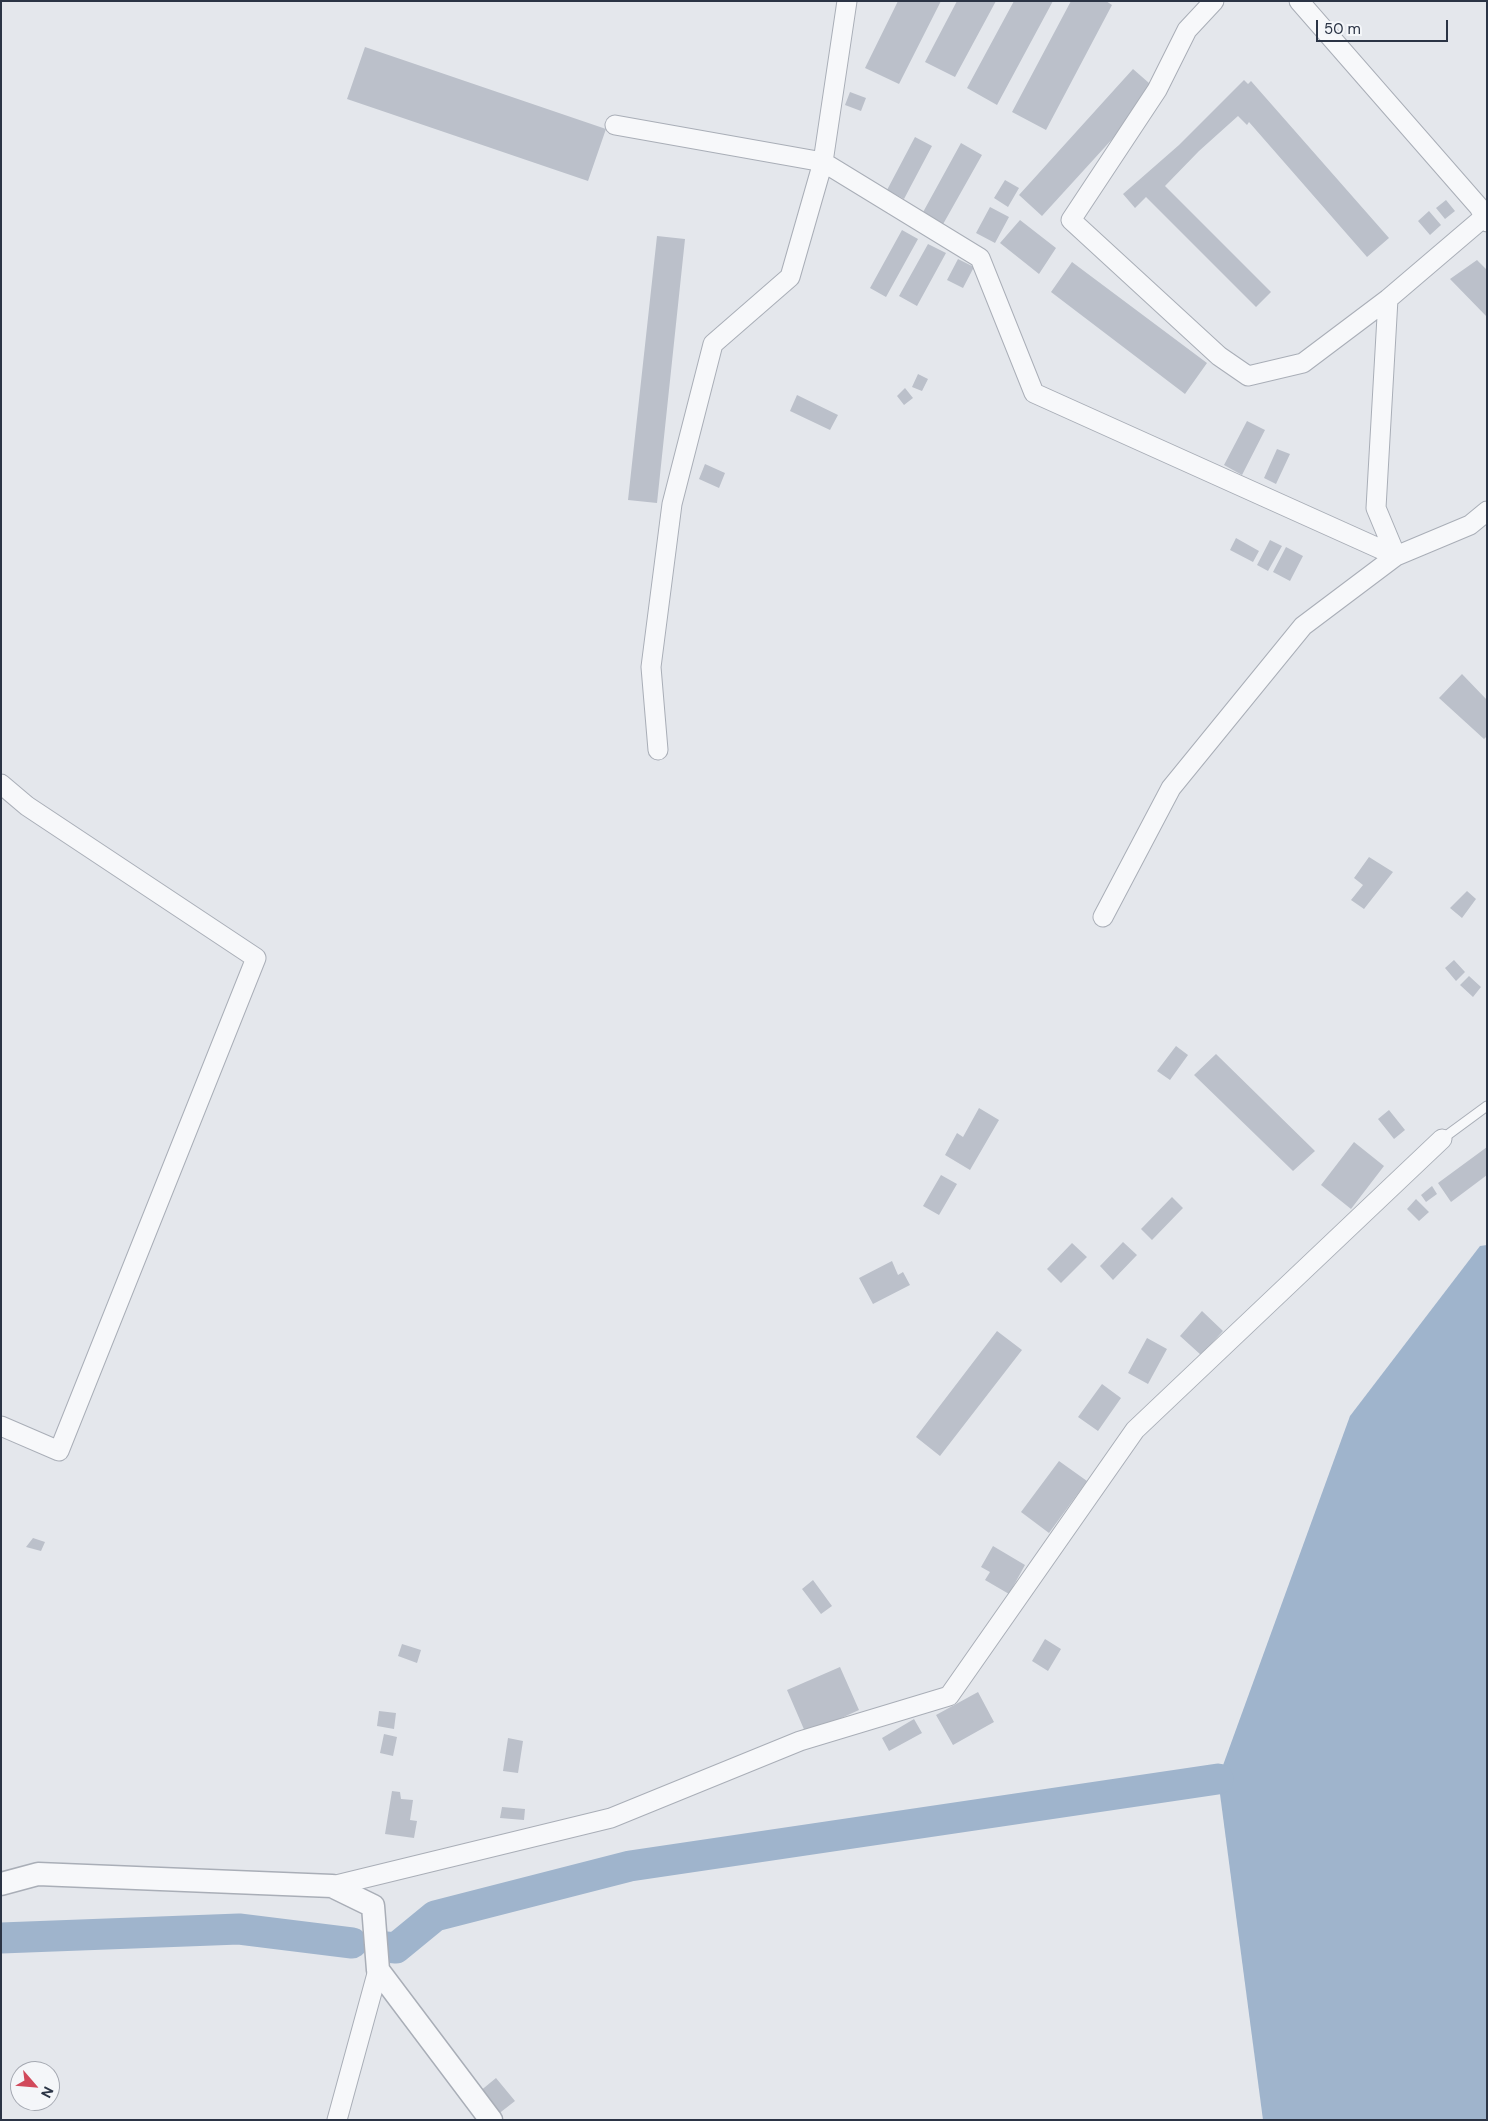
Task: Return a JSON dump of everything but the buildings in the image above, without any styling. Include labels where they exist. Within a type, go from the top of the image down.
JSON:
[{"type":"street","points":[[658,750],[651,667],[672,504],[713,344],[790,277],[823,162],[847,1]]},
{"type":"street","points":[[1214,1],[1187,30],[1157,90],[1071,220],[1219,356],[1248,376],[1303,363],[1388,299],[1485,220],[1479,207],[1299,1]]},
{"type":"street","points":[[615,124],[823,162],[980,258],[1034,393],[1396,556]]},
{"type":"street","points":[[1388,299],[1376,508],[1396,556]]},
{"type":"street","points":[[1103,917],[1171,788],[1303,626],[1396,556],[1470,525],[1487,511]]},
{"type":"street","points":[[1,784],[27,806],[256,958],[59,1451],[1,1426]]},
{"type":"street","points":[[1,1884],[38,1874],[332,1886],[611,1818],[800,1742],[949,1696],[1135,1430],[1442,1139]]},
{"type":"street","points":[[332,1886],[373,1906],[378,1970],[337,2120]]},
{"type":"street","points":[[378,1970],[491,2120]]},
{"type":"lane","points":[[1442,1139],[1487,1106]]},
{"type":"water","points":[[1487,1245],[1487,2120],[1263,2120],[1218,1779],[1350,1416],[1480,1246]]},
{"type":"waterway","points":[[386,1947],[396,1948],[435,1916],[630,1866],[1218,1779]]},
{"type":"waterway","points":[[1,1938],[239,1929],[352,1943]]}]
